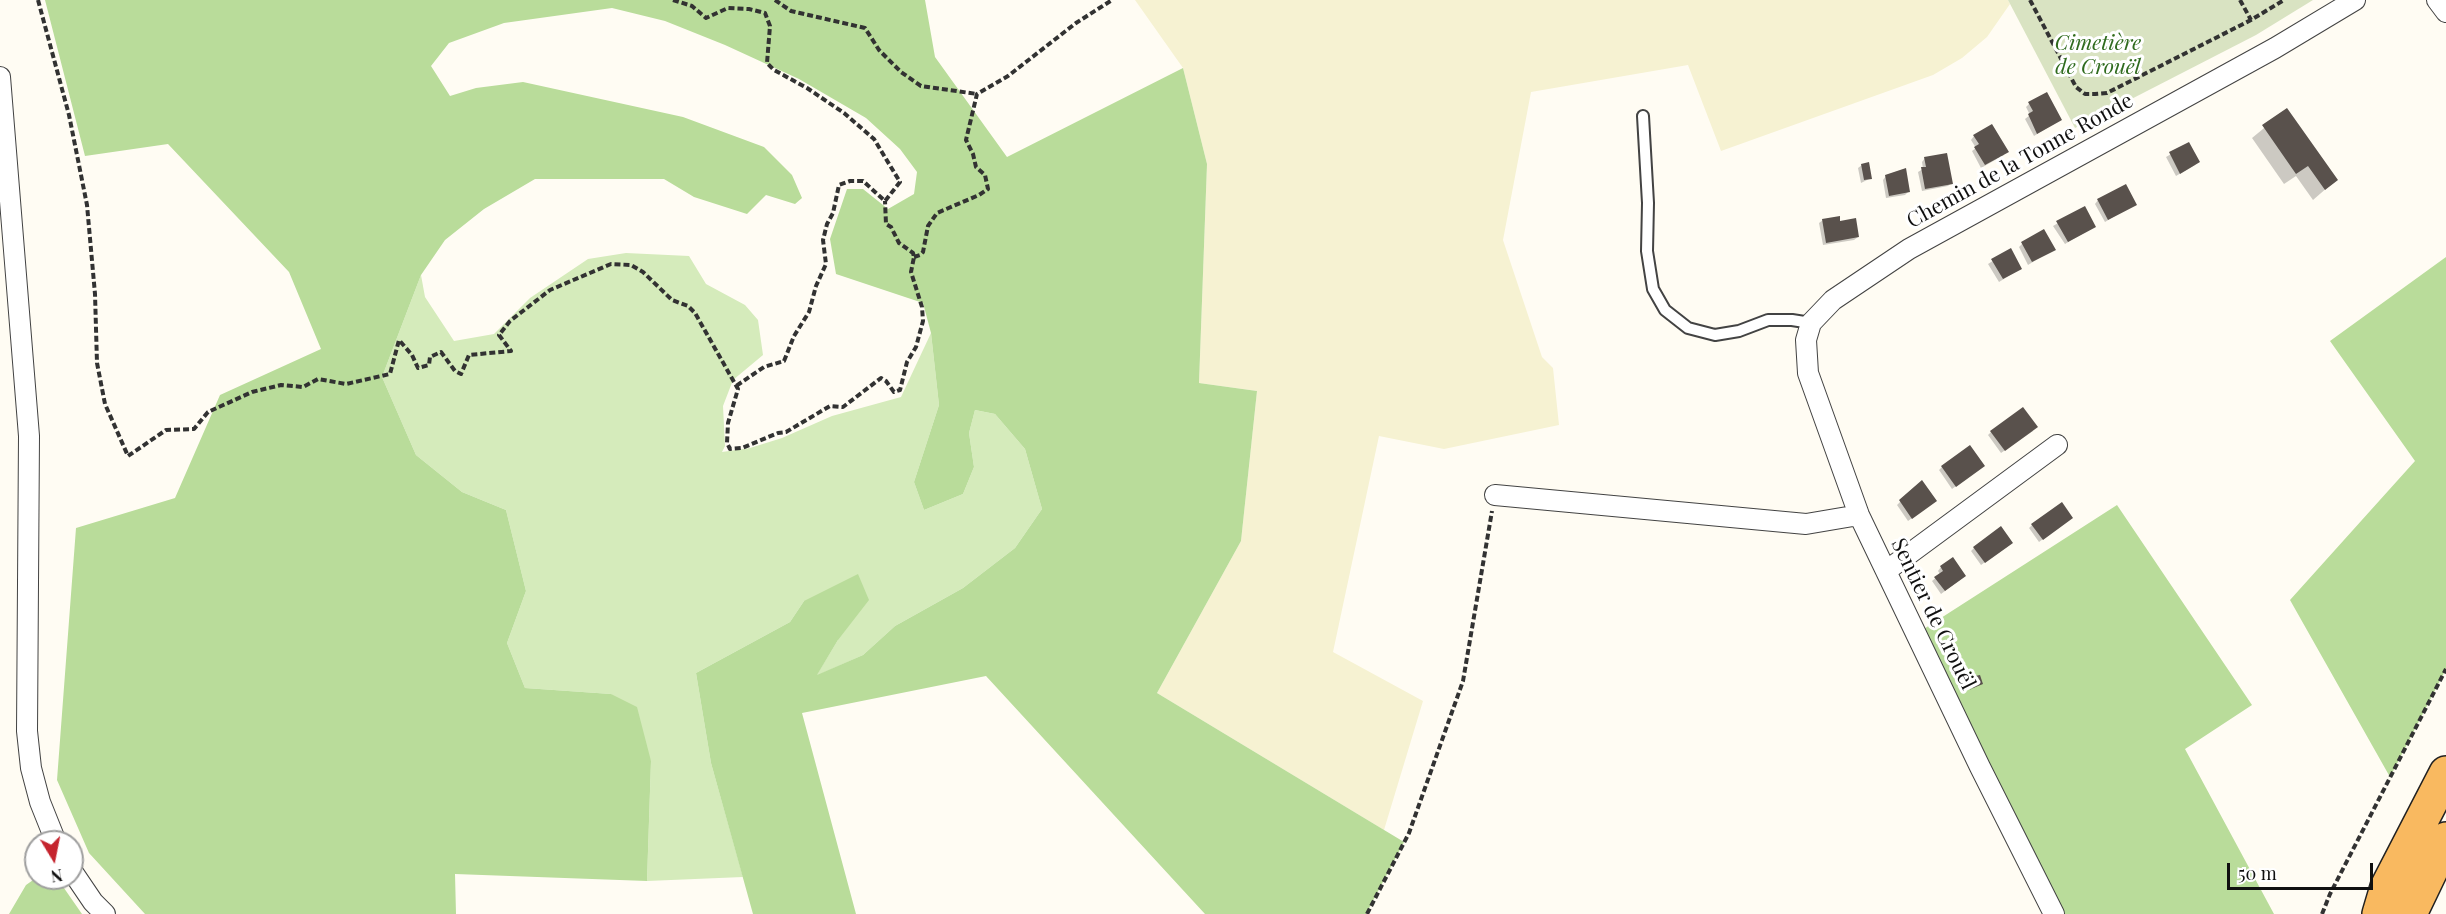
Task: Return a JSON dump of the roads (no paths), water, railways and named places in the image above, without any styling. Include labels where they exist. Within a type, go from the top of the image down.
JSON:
[{"type":"highway","points":[[2380,905],[2446,773]]},
{"type":"highway","points":[[2410,914],[2446,839]]},
{"type":"street","name":"Chemin de la Tonne Ronde","points":[[1810,323],[1833,300],[1909,249],[2265,53],[2355,0]]},
{"type":"street","points":[[2437,0],[2446,12]]},
{"type":"street","points":[[0,77],[2,127],[29,436],[27,731],[31,768],[40,802],[51,830]]},
{"type":"street","name":"Sentier de Crouël","points":[[1810,323],[1806,340],[1808,373],[1859,515],[1980,767],[2054,914]]},
{"type":"street","points":[[1886,571],[2057,446]]},
{"type":"street","points":[[1495,495],[1806,524],[1859,515]]},
{"type":"street","points":[[84,889],[105,914]]},
{"type":"lane","points":[[1643,116],[1648,203],[1647,251],[1653,290],[1665,310],[1688,328],[1715,335],[1739,331],[1768,321],[1792,320],[1810,323]]},
{"type":"park label","name":"Cimetière de Crouël","points":[[2098,55]]}]
